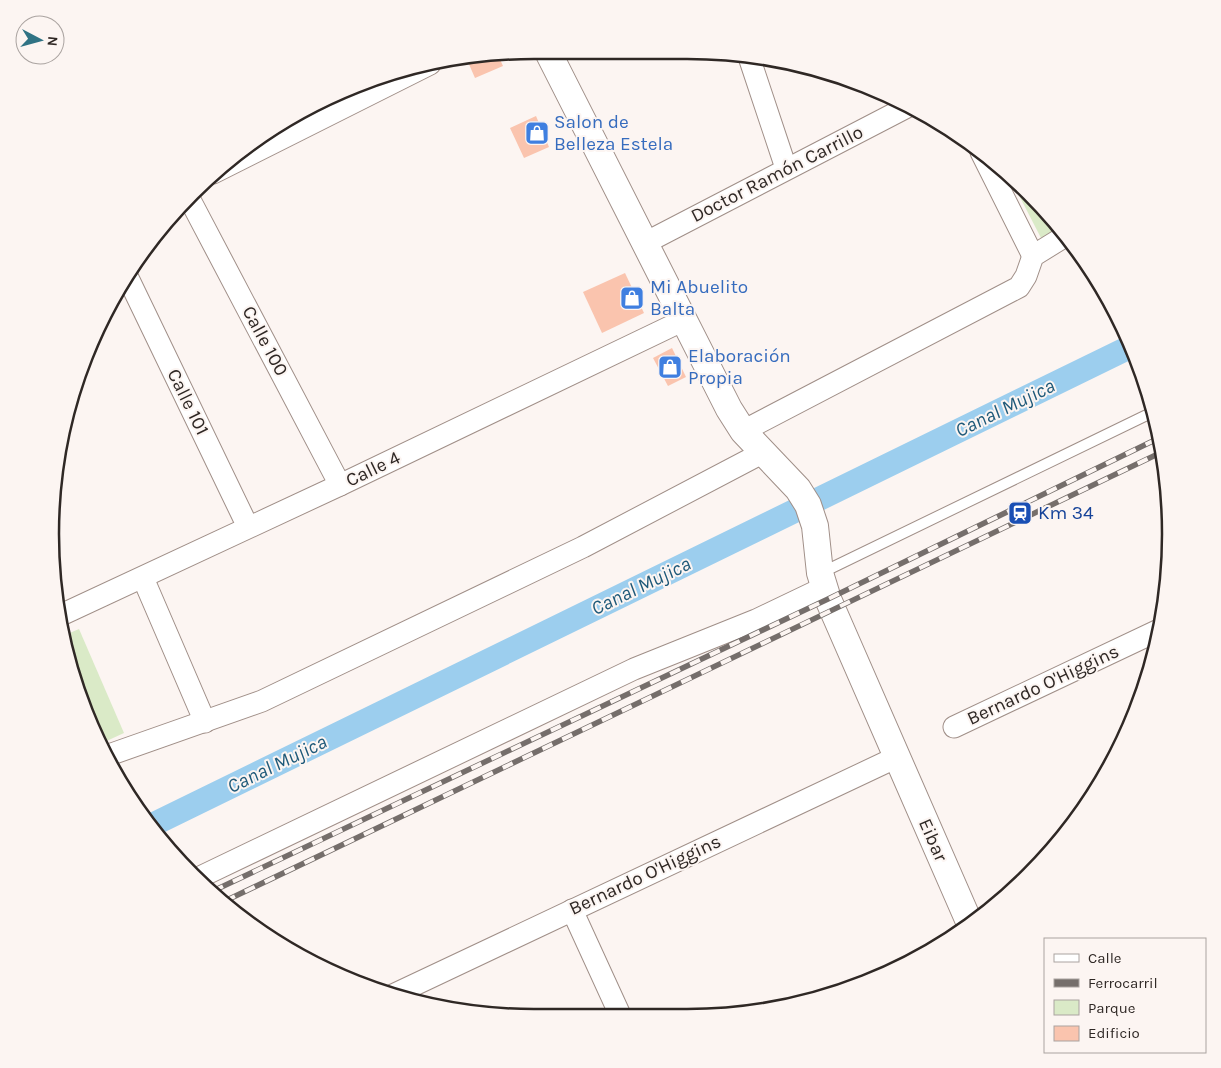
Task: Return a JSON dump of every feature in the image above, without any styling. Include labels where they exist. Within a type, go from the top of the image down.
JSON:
[{"type":"street","name":"Eibar","points":[[552,59],[684,320],[743,430],[762,453],[798,489],[808,505],[815,526],[822,580],[967,917]]},
{"type":"street","points":[[751,63],[786,168]]},
{"type":"street","points":[[245,157],[404,77]]},
{"type":"street","name":"Doctor Ramón Carrillo","points":[[645,243],[786,168],[901,110]]},
{"type":"street","points":[[987,166],[1033,256]]},
{"type":"street","name":"Calle 100","points":[[192,204],[340,485]]},
{"type":"street","points":[[743,430],[1019,287],[1026,276],[1033,256],[1060,240]]},
{"type":"street","name":"Calle 101","points":[[130,283],[248,527]]},
{"type":"street","name":"Calle 4","points":[[66,613],[340,485],[684,320]]},
{"type":"street","points":[[113,754],[262,701],[583,547],[762,453]]},
{"type":"street","points":[[143,578],[205,722]]},
{"type":"street","points":[[204,875],[634,669],[756,620],[822,580]]},
{"type":"street","name":"Bernardo O'Higgins","points":[[954,727],[1151,634]]},
{"type":"street","name":"Bernardo O'Higgins","points":[[403,991],[897,757]]},
{"type":"street","points":[[572,910],[617,1009]]},
{"type":"lane","points":[[822,580],[1147,415]]},
{"type":"green space","points":[[1018,194],[1053,232],[1041,238]]},
{"type":"green space","points":[[79,629],[124,733],[107,741],[84,687],[69,633]]},
{"type":"building","points":[[500,60],[503,66],[475,78],[469,64]]},
{"type":"building","points":[[536,116],[549,147],[524,158],[510,128]]},
{"type":"building","points":[[625,273],[644,313],[602,333],[583,292]]},
{"type":"building","name":"Elaboración Propia","points":[[672,348],[686,377],[668,386],[653,358]]},
{"type":"waterway","name":"Canal Mujica","points":[[157,823],[1125,350]]},
{"type":"railway","points":[[218,889],[828,599],[1153,441]]},
{"type":"railway","points":[[230,899],[1155,455]]},
{"type":"place","name":"Salon de Belleza Estela","points":[[537,133]]},
{"type":"place","name":"Mi Abuelito Balta","points":[[632,298]]},
{"type":"place","name":"Elaboración Propia","points":[[670,367]]},
{"type":"place","name":"Km 34","points":[[1020,513]]}]
